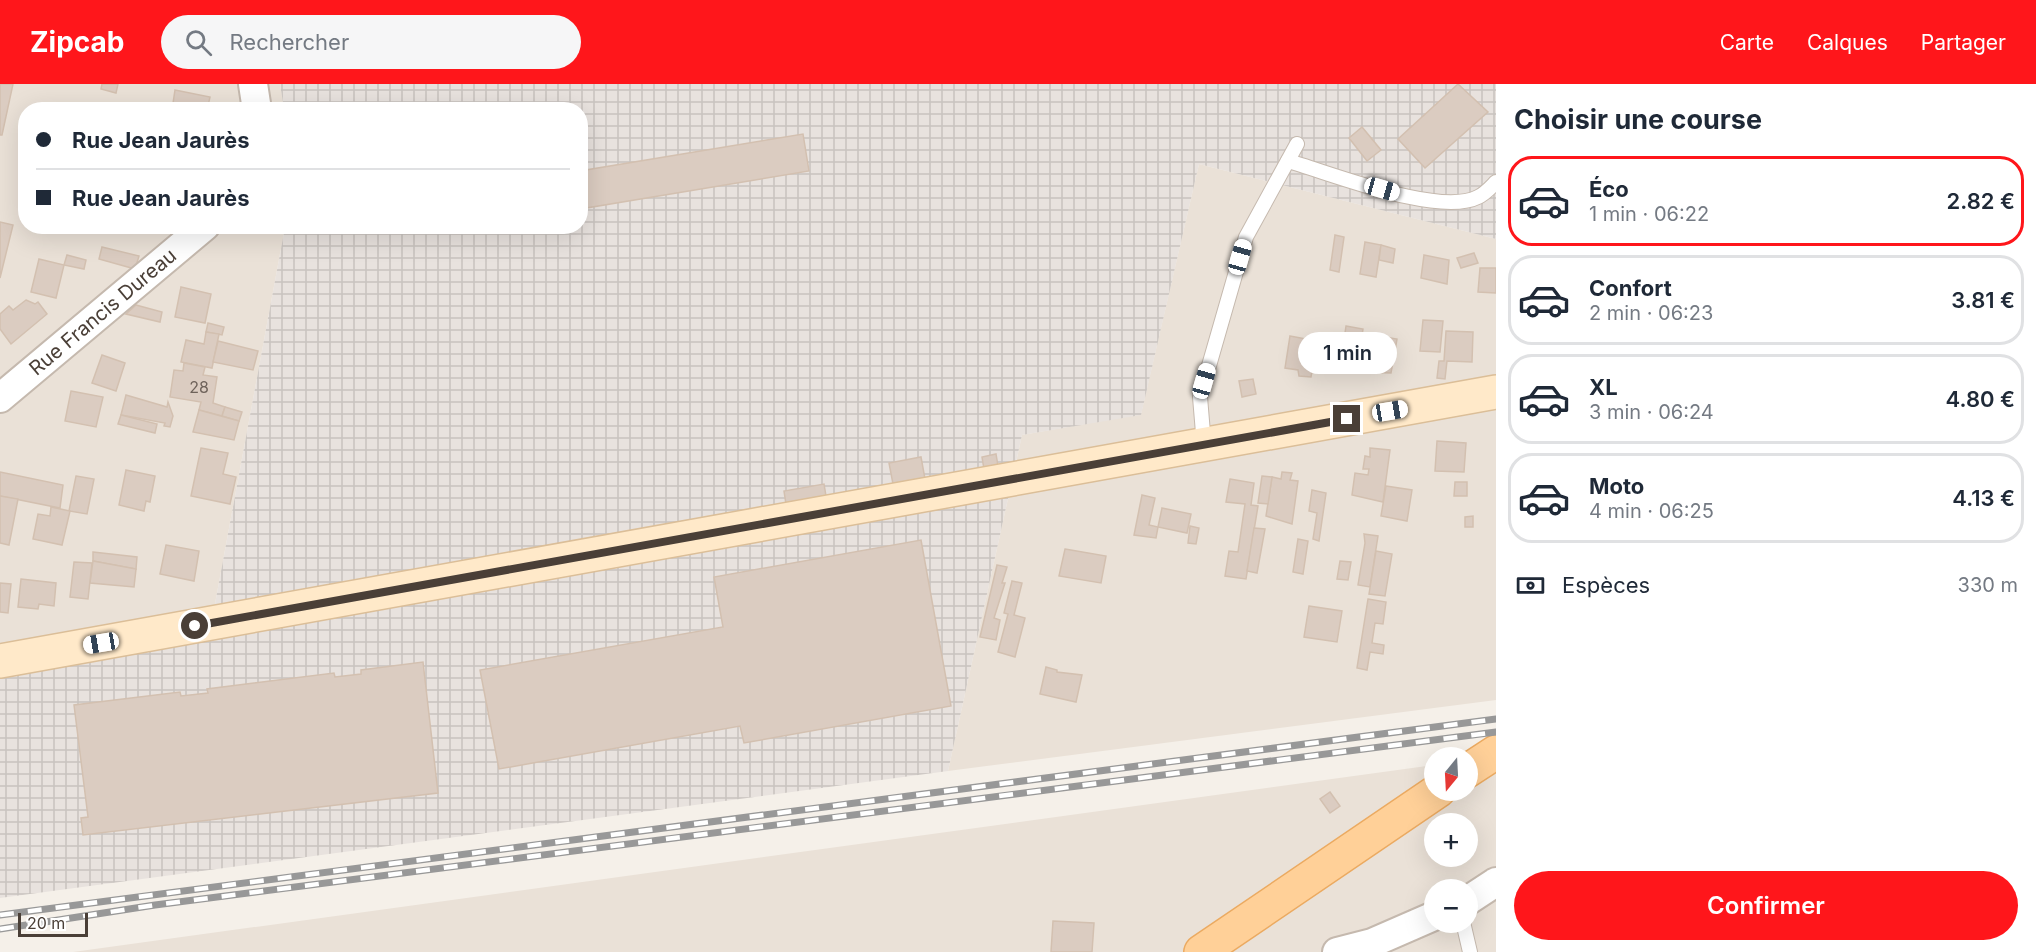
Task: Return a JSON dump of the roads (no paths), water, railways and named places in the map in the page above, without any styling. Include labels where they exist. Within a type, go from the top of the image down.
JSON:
[{"type":"main road","points":[[0,661],[1496,392]]},
{"type":"main road","points":[[1478,764],[1496,752]]},
{"type":"main road","points":[[1217,948],[1424,801]]},
{"type":"street","points":[[253,84],[256,102]]},
{"type":"street","name":"Rue Francis Dureau","points":[[0,398],[195,234]]},
{"type":"street","points":[[1478,894],[1496,882]]},
{"type":"street","points":[[1353,950],[1424,920]]},
{"type":"lane","points":[[1204,445],[1200,397],[1246,237],[1297,144]]},
{"type":"lane","points":[[1288,161],[1426,202],[1459,202],[1478,198],[1496,182]]},
{"type":"lane","points":[[1466,933],[1470,952]]},
{"type":"railway","points":[[0,915],[1496,719]]},
{"type":"railway","points":[[0,929],[155,905],[1496,732]]}]
